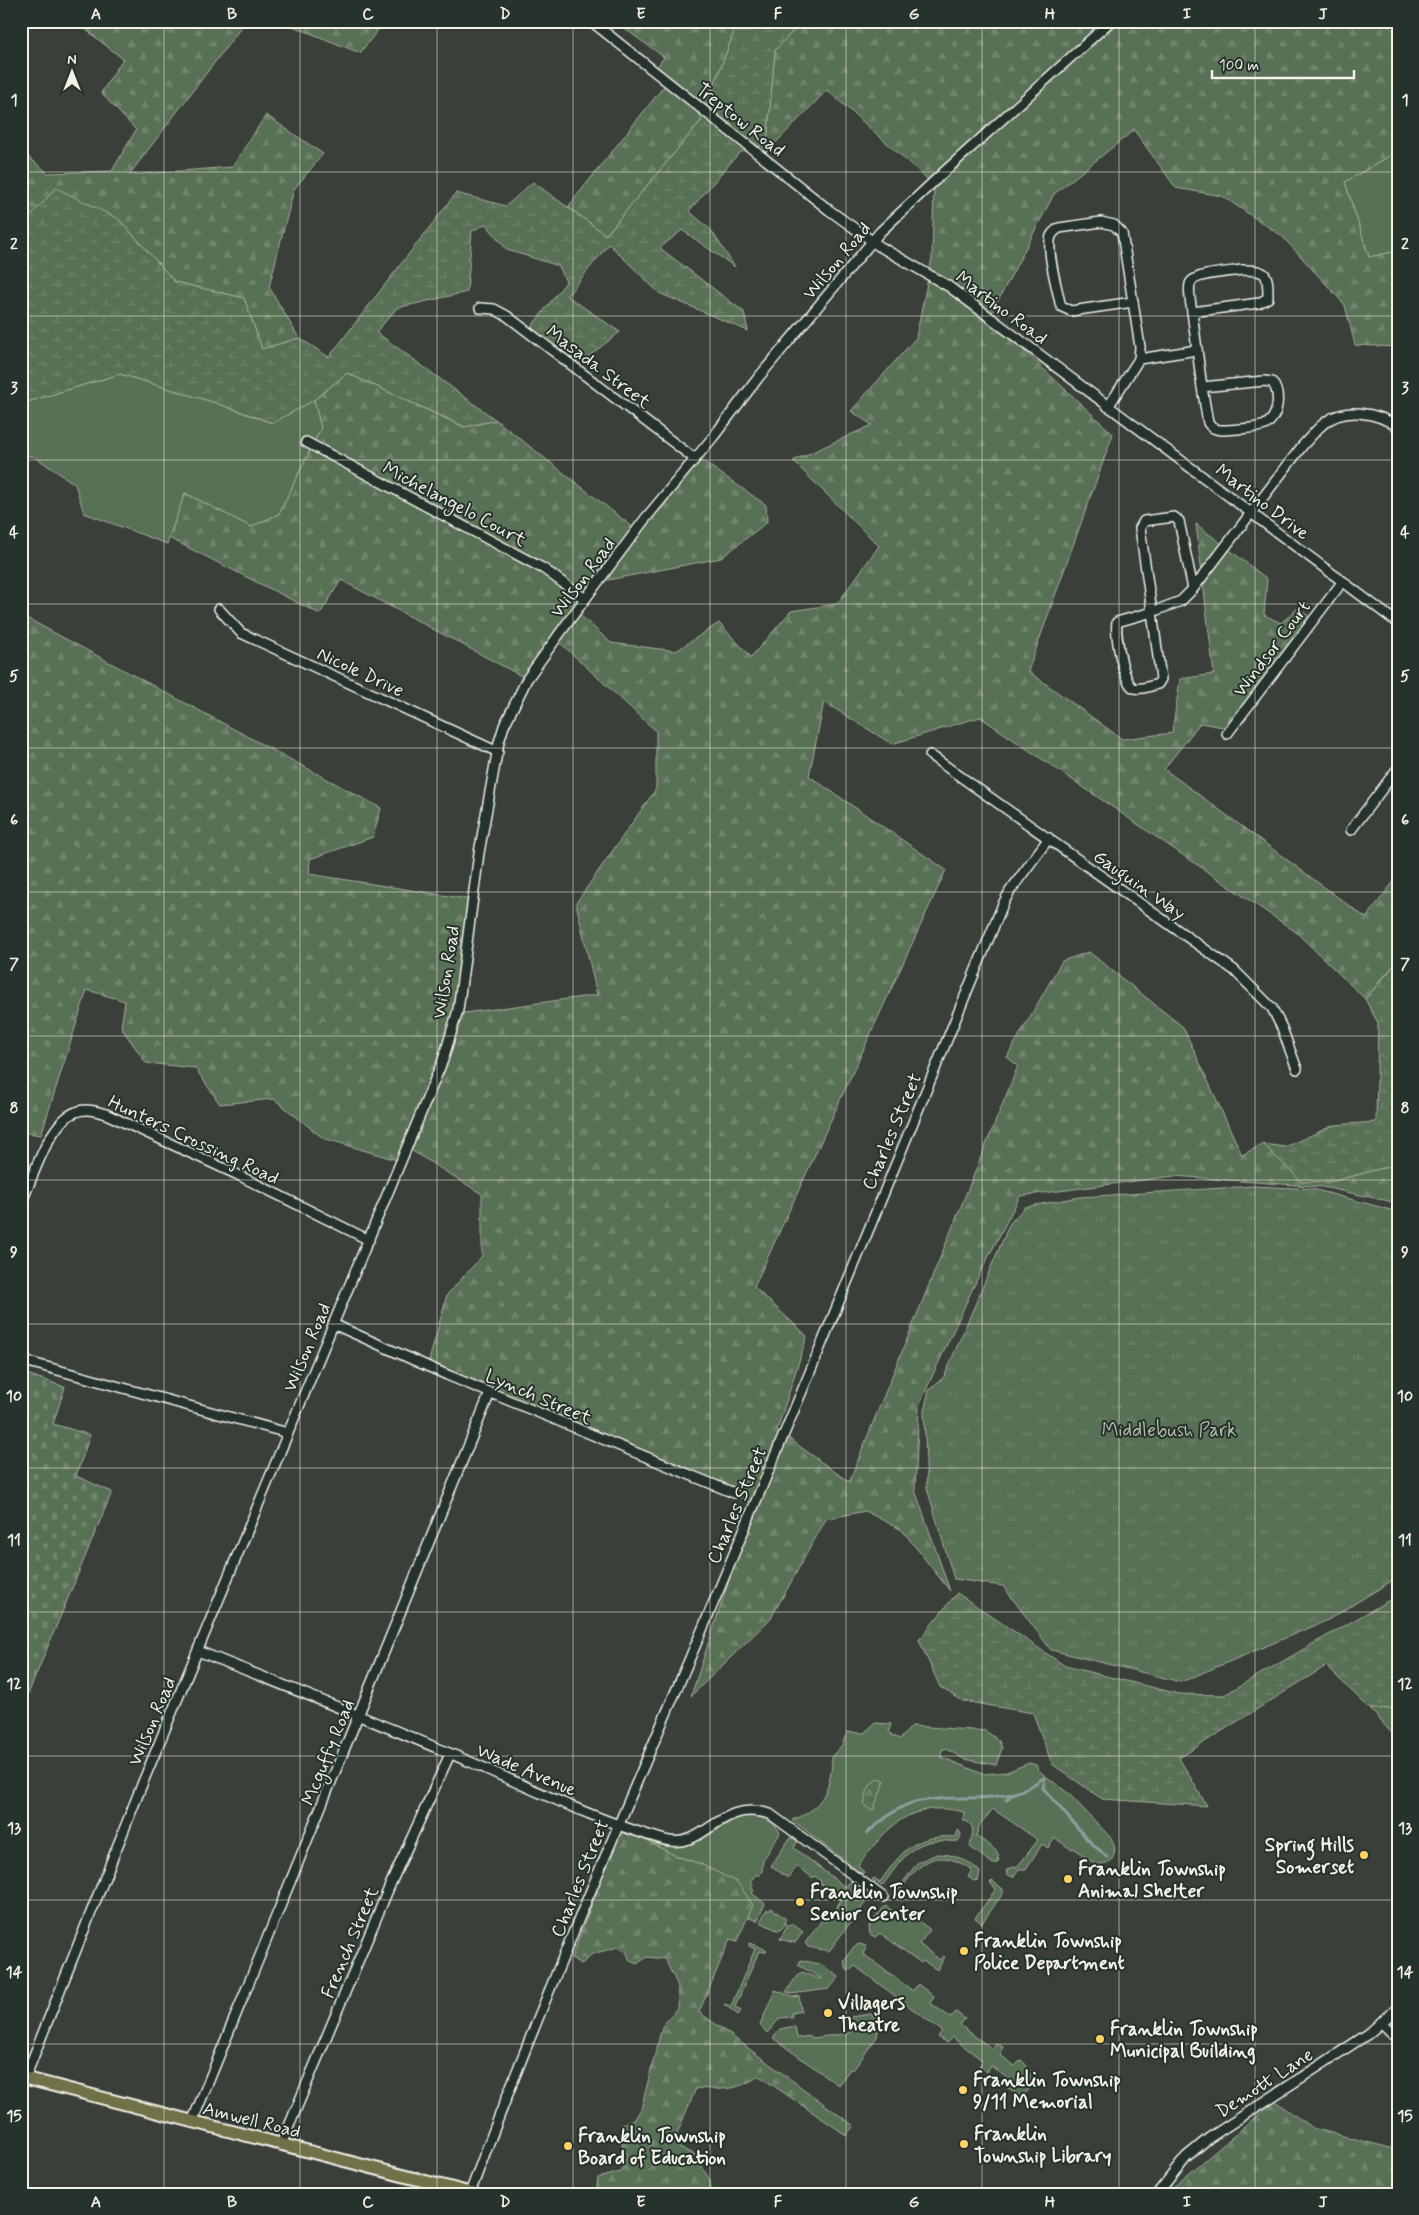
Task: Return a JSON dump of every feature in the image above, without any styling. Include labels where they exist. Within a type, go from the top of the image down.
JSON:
[{"type":"main road","name":"Amwell Road","points":[[23,2078],[472,2193]]},
{"type":"street","name":"Treptow Road","points":[[590,21],[872,241]]},
{"type":"street","name":"Wilson Road","points":[[23,2078],[143,1782],[443,1060],[458,1010],[479,852],[498,752],[504,726],[527,679],[645,520],[714,436],[758,378],[872,241],[945,171],[1111,21]]},
{"type":"street","points":[[1108,407],[1139,359],[1140,347],[1133,302],[1122,233],[1114,225],[1101,222],[1060,228],[1054,231],[1050,247],[1062,307],[1071,311],[1133,302]]},
{"type":"street","name":"Martino Road","points":[[872,241],[948,286],[1108,407]]},
{"type":"street","points":[[1192,312],[1259,303],[1268,298],[1268,278],[1258,270],[1202,276],[1192,280],[1190,285],[1192,312],[1202,387],[1208,423],[1211,427],[1220,430],[1265,425],[1276,412],[1276,387],[1272,382],[1264,381],[1202,387]]},
{"type":"street","name":"Masada Street","points":[[480,308],[494,309],[507,316],[695,459]]},
{"type":"street","points":[[1139,359],[1197,350]]},
{"type":"street","name":"Martino Drive","points":[[1108,407],[1398,622]]},
{"type":"street","points":[[1192,589],[1179,521],[1174,517],[1144,521],[1140,528],[1152,612],[1161,679],[1158,684],[1142,689],[1133,688],[1128,684],[1124,670],[1115,629],[1117,622],[1152,612],[1167,608],[1181,601],[1192,589],[1303,445],[1323,424],[1348,414],[1369,413],[1387,419],[1398,427]]},
{"type":"street","name":"Michelangelo Court","points":[[306,442],[544,569],[585,599]]},
{"type":"street","name":"Windsor Court","points":[[1227,734],[1343,581]]},
{"type":"street","name":"Nicole Drive","points":[[219,609],[241,633],[498,752]]},
{"type":"street","name":"Gauguin Way","points":[[930,755],[1234,970],[1272,1008],[1282,1028],[1297,1069]]},
{"type":"street","points":[[1351,830],[1398,768]]},
{"type":"street","name":"Charles Street","points":[[472,2193],[506,2097],[618,1825],[705,1623],[1003,904],[1010,891],[1049,838]]},
{"type":"street","name":"Hunters Crossing Road","points":[[21,1204],[56,1127],[75,1112],[94,1111],[106,1114],[236,1174],[369,1240]]},
{"type":"street","name":"Lynch Street","points":[[333,1324],[490,1393],[734,1493]]},
{"type":"street","points":[[21,1360],[288,1433]]},
{"type":"street","name":"Mcguffy Road","points":[[192,2122],[490,1393]]},
{"type":"street","name":"Wade Avenue","points":[[198,1651],[359,1716],[618,1825],[667,1840],[678,1842],[700,1834],[734,1813],[743,1810],[758,1811],[780,1820],[883,1897]]},
{"type":"street","name":"French Street","points":[[281,2145],[392,1883],[450,1754]]},
{"type":"street","name":"Demott Lane","points":[[1157,2194],[1186,2157],[1209,2138],[1368,2034],[1398,2008]]},
{"type":"street","points":[[1381,2022],[1398,2039]]},
{"type":"green space","points":[[75,21],[246,21],[129,175],[232,167],[266,115],[323,154],[294,189],[269,287],[299,338],[262,349],[244,298],[175,282],[119,219],[21,224],[21,151],[48,173],[112,171],[136,130],[101,93],[123,59]]},
{"type":"green space","points":[[280,21],[385,21],[360,53]]},
{"type":"green space","points":[[614,21],[738,21],[701,121],[606,235],[568,207],[668,81],[655,70],[664,57]]},
{"type":"green space","points":[[738,21],[803,21],[775,50],[767,143],[739,153],[689,211],[711,230],[735,267],[682,230],[660,248],[744,312],[748,331],[659,293],[609,244],[567,296],[620,332],[576,366],[529,330],[566,282],[559,266],[507,250],[486,224],[472,231],[467,292],[397,308],[376,332],[496,420],[465,427],[347,373],[314,400],[273,423],[216,403],[120,374],[27,402],[21,399],[21,224],[56,188],[119,219],[175,282],[244,298],[262,349],[299,338],[329,357],[456,193],[506,206],[533,182],[606,235],[701,121]]},
{"type":"green space","points":[[803,21],[1382,21],[1398,34],[1398,151],[1345,182],[1369,257],[1398,251],[1398,347],[1355,345],[1345,305],[1282,236],[1222,196],[1176,188],[1134,130],[1054,194],[989,318],[1113,434],[1028,671],[1122,739],[1172,733],[1180,679],[1214,674],[1196,524],[1267,579],[1264,615],[1281,623],[1298,608],[1315,621],[1235,729],[1200,723],[1164,769],[1366,918],[1398,876],[1398,969],[1393,966],[1365,999],[1296,932],[980,717],[892,744],[824,702],[809,776],[946,870],[754,1287],[807,1336],[777,1430],[849,1482],[1018,1066],[1007,1057],[1062,961],[1089,952],[1183,1027],[1242,1155],[1263,1144],[1334,1181],[1398,1164],[1398,1203],[1323,1187],[1174,1176],[1020,1196],[978,1277],[919,1405],[915,1490],[950,1591],[902,1530],[865,1511],[826,1519],[771,1618],[691,1696],[754,1504],[429,1361],[447,1295],[482,1256],[482,1194],[409,1149],[403,1162],[323,1138],[274,1099],[220,1104],[195,1068],[146,1063],[121,1027],[125,1001],[87,990],[41,1135],[21,1132],[21,615],[381,808],[373,837],[310,859],[309,874],[474,900],[457,1014],[597,995],[576,903],[656,789],[656,731],[557,640],[527,679],[341,580],[320,614],[169,538],[185,493],[251,527],[279,514],[321,428],[314,400],[347,373],[464,427],[496,420],[639,532],[697,457],[766,505],[767,522],[721,558],[603,581],[578,613],[611,643],[676,651],[719,623],[751,657],[791,611],[837,604],[879,546],[793,461],[872,425],[851,411],[916,338],[932,258],[934,185],[827,90],[762,157],[749,150],[767,143],[775,50]]},
{"type":"green space","points":[[1398,151],[1398,251],[1369,257],[1345,182]]},
{"type":"green space","points":[[120,374],[216,403],[272,423],[314,400],[321,428],[279,514],[251,527],[185,493],[167,544],[84,513],[75,484],[35,457],[21,455],[21,399],[27,402]]},
{"type":"green space","points":[[1394,966],[1398,969],[1398,1164],[1334,1181],[1302,1182],[1263,1144],[1285,1147],[1334,1125],[1376,1122],[1378,1023],[1365,999]]},
{"type":"green space","name":"Middlebush Park","points":[[1254,1186],[1313,1189],[1398,1212],[1398,1577],[1328,1620],[1181,1682],[1051,1650],[1003,1586],[954,1579],[927,1488],[924,1411],[929,1390],[944,1377],[1010,1223],[1025,1207],[1080,1197]]},
{"type":"green space","points":[[21,1372],[65,1387],[53,1424],[90,1435],[76,1476],[112,1492],[21,1711]]},
{"type":"green space","points":[[957,1593],[1065,1666],[1179,1694],[1224,1695],[1398,1595],[1398,1708],[1370,1709],[1326,1666],[1179,1758],[1207,1806],[1102,1799],[1052,1764],[1033,1713],[963,1701],[940,1687],[919,1640]]},
{"type":"green space","points":[[1398,1708],[1398,1740],[1370,1709]]},
{"type":"green space","points":[[875,1723],[891,1724],[889,1731],[893,1736],[900,1739],[912,1726],[986,1731],[999,1741],[1002,1748],[996,1765],[964,1759],[946,1749],[942,1749],[941,1757],[983,1774],[1007,1772],[1029,1763],[1036,1765],[1038,1770],[1069,1794],[1111,1838],[1115,1850],[1112,1859],[1110,1862],[1096,1865],[1073,1848],[1071,1849],[1055,1838],[1048,1848],[1042,1844],[1026,1869],[1019,1869],[1013,1877],[1007,1874],[1008,1869],[1018,1866],[1038,1840],[993,1809],[980,1824],[976,1836],[992,1847],[998,1854],[998,1863],[993,1864],[970,1847],[972,1828],[968,1822],[963,1820],[964,1812],[929,1809],[914,1813],[890,1828],[858,1866],[864,1872],[862,1874],[792,1820],[803,1816],[811,1810],[824,1795],[828,1787],[832,1756],[842,1745],[847,1732],[864,1733]]},
{"type":"green space","points":[[881,1778],[885,1781],[873,1810],[870,1810],[864,1805],[867,1793],[870,1785]]},
{"type":"green space","points":[[742,1816],[764,1818],[773,1824],[780,1833],[763,1860],[762,1871],[759,1876],[756,1874],[750,1882],[753,1885],[751,1888],[754,1890],[752,1893],[765,1904],[757,1921],[747,1917],[701,1864],[676,1856],[643,1839],[663,1846],[687,1844],[706,1837]]},
{"type":"green space","points":[[958,1830],[961,1833],[959,1841],[926,1843],[911,1851],[904,1857],[882,1886],[872,1880],[874,1878],[880,1882],[895,1861],[919,1842],[930,1838],[956,1837]]},
{"type":"green space","points":[[619,1832],[643,1839],[676,1856],[701,1864],[738,1883],[753,1905],[737,1941],[730,1939],[699,2012],[854,2126],[846,2135],[759,2076],[736,2087],[696,2088],[677,2134],[679,2148],[694,2154],[710,2180],[711,2194],[596,2194],[598,2178],[621,2172],[627,2156],[620,2139],[622,2124],[635,2119],[641,2109],[662,2027],[677,2008],[678,1986],[665,1959],[647,1957],[637,1964],[630,1961],[626,1951],[618,1947],[592,1954],[582,1964],[571,1959]]},
{"type":"green space","points":[[790,1838],[798,1840],[794,1848],[845,1887],[851,1881],[854,1881],[872,1894],[829,1951],[808,1947],[805,1943],[822,1920],[826,1922],[841,1900],[825,1888],[826,1886],[820,1884],[821,1881],[815,1876],[813,1878],[797,1866],[788,1878],[771,1866]]},
{"type":"green space","points":[[937,1854],[955,1856],[970,1864],[980,1872],[978,1880],[974,1881],[968,1877],[972,1870],[959,1862],[938,1858],[928,1861],[912,1874],[897,1895],[902,1901],[893,1896],[918,1862]]},
{"type":"green space","points":[[992,1881],[1003,1889],[1003,1893],[982,1923],[975,1918],[996,1889],[990,1883]]},
{"type":"green space","points":[[885,1906],[910,1922],[917,1919],[930,1930],[919,1944],[940,1960],[943,1956],[945,1957],[937,1970],[924,1961],[921,1963],[880,1933],[875,1937],[870,1934],[869,1926]]},
{"type":"green space","points":[[771,1908],[786,1919],[784,1922],[786,1924],[779,1931],[760,1922],[767,1909],[769,1911]]},
{"type":"green space","points":[[792,1924],[803,1932],[795,1943],[780,1939],[788,1925]]},
{"type":"green space","points":[[749,1943],[767,1950],[765,1952],[759,1951],[735,2007],[741,2011],[738,2015],[724,2004],[731,2006],[755,1949],[749,1946]]},
{"type":"green space","points":[[859,1944],[867,1946],[863,1954],[913,1991],[918,1984],[934,1997],[930,2003],[951,2018],[956,2012],[965,2019],[960,2025],[992,2049],[996,2043],[1003,2047],[1000,2055],[1015,2066],[1021,2060],[1025,2063],[1030,2077],[1027,2092],[1023,2096],[1017,2095],[1003,2084],[1007,2078],[991,2066],[987,2072],[979,2066],[983,2061],[952,2037],[947,2043],[938,2037],[942,2031],[855,1966],[849,1971],[847,1970],[844,1962],[852,1949]]},
{"type":"green space","points":[[801,1960],[822,1965],[839,1977],[829,1989],[791,1994],[786,1992],[802,1972],[819,1979],[821,1978],[798,1965]]},
{"type":"green space","points":[[775,1990],[793,1997],[799,1996],[801,2011],[792,2013],[792,2017],[780,2018],[767,2033],[760,2025]]},
{"type":"green space","points":[[871,2014],[883,2023],[878,2029],[877,2037],[853,2070],[850,2069],[838,2085],[773,2038],[780,2029],[795,2026],[797,2038],[851,2033],[851,2017]]},
{"type":"green space","points":[[1275,2101],[1312,2128],[1398,2150],[1398,2194],[1165,2194]]},
{"type":"waterway","points":[[867,1833],[895,1811],[908,1804],[939,1798],[1002,1796],[1022,1790],[1045,1777]]},
{"type":"waterway","points":[[1045,1778],[1043,1788],[1088,1840],[1107,1857]]},
{"type":"waterway","points":[[1006,1800],[1013,1794]]},
{"type":"place","name":"Spring Hills Somerset","points":[[1364,1855]]},
{"type":"place","name":"Franklin Township Animal Shelter","points":[[1068,1879]]},
{"type":"place","name":"Franklin Township Senior Center","points":[[800,1902]]},
{"type":"place","name":"Franklin Township Police Department","points":[[964,1951]]},
{"type":"place","name":"Villagers Theatre","points":[[828,2013]]},
{"type":"place","name":"Franklin Township Municipal Building","points":[[1100,2039]]},
{"type":"place","name":"Franklin Township 9/11 Memorial","points":[[963,2090]]},
{"type":"place","name":"Franklin Township Library","points":[[964,2144]]},
{"type":"place","name":"Franklin Township Board of Education","points":[[568,2146]]}]
